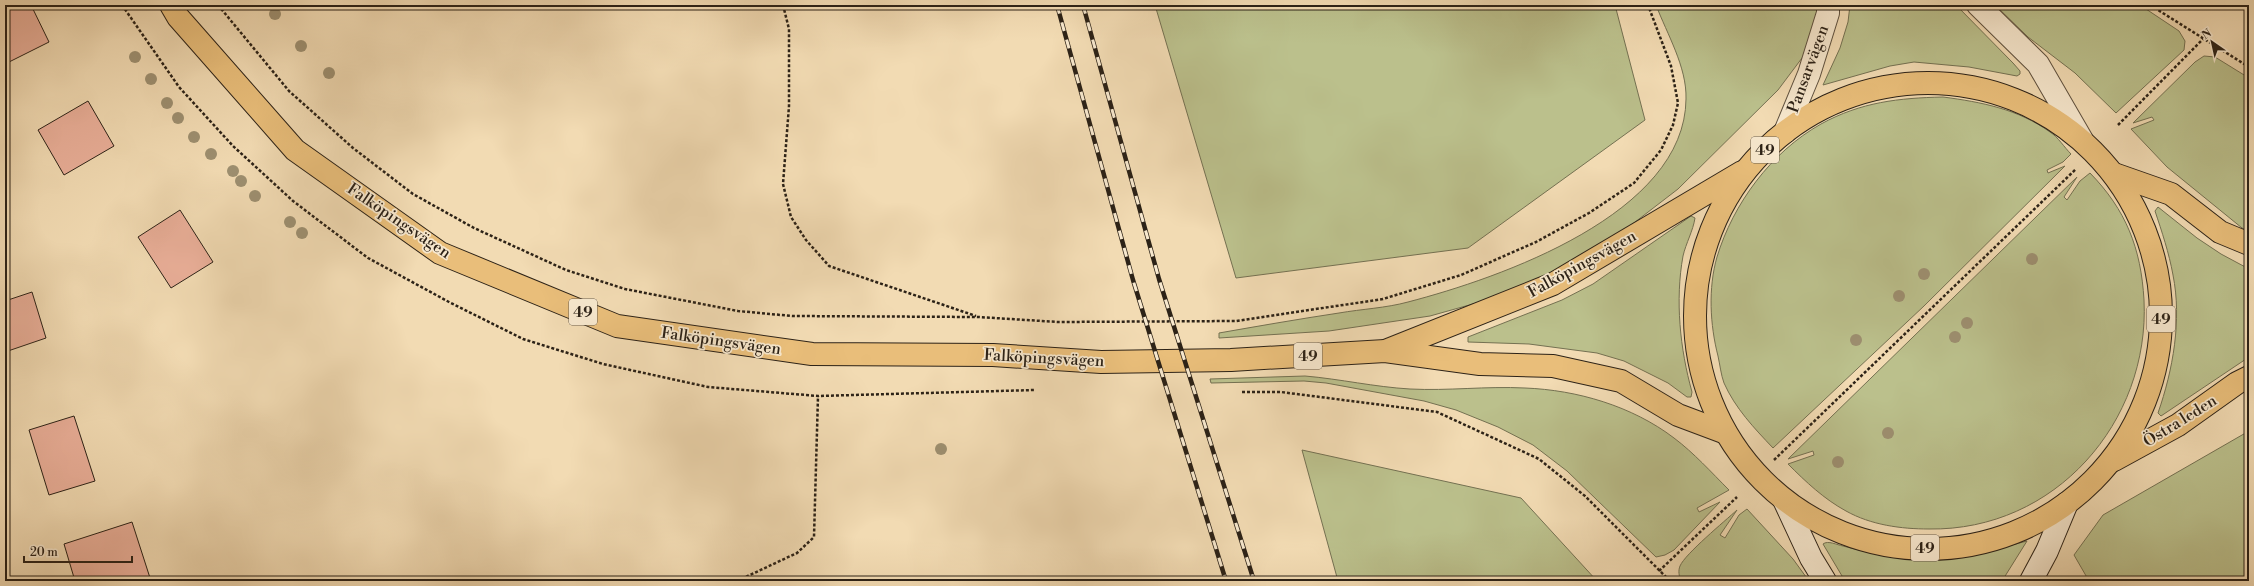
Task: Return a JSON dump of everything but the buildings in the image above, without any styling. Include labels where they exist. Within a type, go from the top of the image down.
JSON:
[{"type":"main road","name":"Falköpingsvägen","points":[[171,5],[178,17],[295,150],[440,252],[617,326],[812,354],[993,355],[1101,362],[1231,360],[1385,351],[1480,364],[1553,366],[1621,381],[1678,414],[1726,433]]},
{"type":"main road","name":"49","points":[[1935,83],[1967,86],[2004,96],[2028,105],[2056,121],[2082,140],[2114,174],[2130,198],[2152,249],[2158,277],[2161,333],[2157,361],[2140,415],[2110,463],[2082,491],[2038,522],[2008,535],[1975,544],[1942,549],[1908,548],[1874,543],[1842,533],[1812,518],[1784,500],[1752,469],[1726,433],[1711,401],[1701,368],[1696,332],[1696,297],[1702,262],[1712,228],[1728,197],[1748,168],[1785,132],[1812,114],[1841,100],[1871,90],[1903,85],[1935,83]]},
{"type":"main road","name":"Falköpingsvägen","points":[[1385,351],[1553,284],[1748,168]]},
{"type":"main road","name":"49","points":[[2114,174],[2171,194],[2220,232],[2249,244]]},
{"type":"main road","name":"Östra leden","points":[[2110,463],[2178,425],[2249,377]]},
{"type":"street","name":"Pansarvägen","points":[[1785,132],[1809,74],[1828,13],[1828,5]]},
{"type":"street","points":[[1978,5],[2038,64],[2082,140]]},
{"type":"street","points":[[1784,500],[1811,558],[1825,581]]},
{"type":"street","points":[[2031,581],[2047,551],[2067,503]]},
{"type":"path","points":[[218,5],[289,91],[353,148],[413,194],[474,228],[566,270],[625,290],[746,312],[792,316],[978,317],[1058,322],[1236,321],[1383,299],[1461,275],[1536,242],[1589,213],[1634,183],[1661,150],[1673,125],[1678,103],[1673,74],[1648,5]]},
{"type":"path","points":[[783,5],[789,29],[789,106],[783,184],[790,217],[806,240],[829,266],[978,317]]},
{"type":"path","points":[[2150,5],[2249,67]]},
{"type":"path","points":[[2118,125],[2203,39]]},
{"type":"path","points":[[1774,460],[2082,163]]},
{"type":"path","points":[[737,581],[797,553],[814,537],[818,396]]},
{"type":"path","points":[[1670,581],[1660,571],[1737,497]]},
{"type":"green space","points":[[1155,5],[1615,5],[1645,120],[1468,248],[1236,278]]},
{"type":"green space","points":[[1656,5],[1818,5],[1816,24],[1805,54],[1778,90],[1678,189],[1626,229],[1564,266],[1505,295],[1430,316],[1329,331],[1219,338],[1219,333],[1391,306],[1446,291],[1536,258],[1581,235],[1622,207],[1655,176],[1678,140],[1686,99],[1680,63]]},
{"type":"green space","points":[[1850,5],[1956,5],[2013,63],[2020,71],[2020,74],[2017,76],[1969,67],[1914,62],[1890,66],[1823,85],[1840,48],[1848,22]]},
{"type":"green space","points":[[1995,5],[2140,5],[2179,31],[2185,41],[2184,50],[2116,113],[2075,73],[2028,37]]},
{"type":"green space","points":[[2204,56],[2215,57],[2249,78],[2249,231],[2242,228],[2167,167],[2131,129],[2154,120],[2152,117],[2133,123],[2195,62]]},
{"type":"green space","points":[[1943,97],[1985,104],[2012,112],[2038,124],[2053,134],[2071,154],[2063,162],[2047,170],[2048,173],[2065,166],[1924,306],[1773,448],[1746,417],[1728,392],[1723,380],[1715,344],[1711,306],[1712,281],[1717,257],[1733,218],[1756,181],[1770,164],[1786,149],[1821,124],[1866,106],[1896,100]]},
{"type":"green space","points":[[2090,173],[2113,201],[2129,231],[2139,263],[2144,300],[2142,345],[2131,388],[2112,427],[2086,461],[2054,490],[2017,511],[1975,525],[1929,529],[1886,525],[1866,520],[1846,511],[1808,484],[1788,464],[1814,455],[1813,451],[1788,459],[2077,177],[2064,197],[2067,200],[2080,181]]},
{"type":"green space","points":[[2158,207],[2197,238],[2221,254],[2249,269],[2249,357],[2161,416],[2158,413],[2172,362],[2177,310],[2176,292],[2171,267],[2155,211]]},
{"type":"green space","points":[[1691,216],[1695,218],[1683,256],[1679,290],[1679,307],[1684,359],[1692,392],[1691,397],[1687,397],[1668,383],[1624,361],[1597,353],[1529,344],[1468,342],[1468,337],[1562,300],[1593,284]]},
{"type":"green space","points":[[1305,376],[1384,387],[1410,389],[1525,388],[1545,389],[1584,396],[1622,409],[1658,427],[1688,450],[1729,490],[1697,508],[1699,512],[1720,502],[1674,550],[1665,555],[1656,557],[1567,471],[1533,445],[1498,427],[1456,410],[1424,401],[1326,383],[1304,381],[1211,383],[1210,379]]},
{"type":"green space","points":[[2249,431],[2249,581],[2089,581],[2074,555],[2103,515]]},
{"type":"green space","points":[[1302,450],[1521,498],[1597,581],[1338,581]]},
{"type":"green space","points":[[1747,509],[1793,559],[1809,581],[1681,581],[1679,568],[1689,554],[1737,510],[1720,535],[1725,538],[1739,515]]},
{"type":"green space","points":[[2027,541],[2002,581],[1845,581],[1823,544],[1830,543],[1897,557],[1931,559],[1963,556],[1994,550]]},
{"type":"railway","points":[[1057,5],[1133,280],[1226,581]]},
{"type":"railway","points":[[1083,5],[1159,279],[1254,581]]}]
